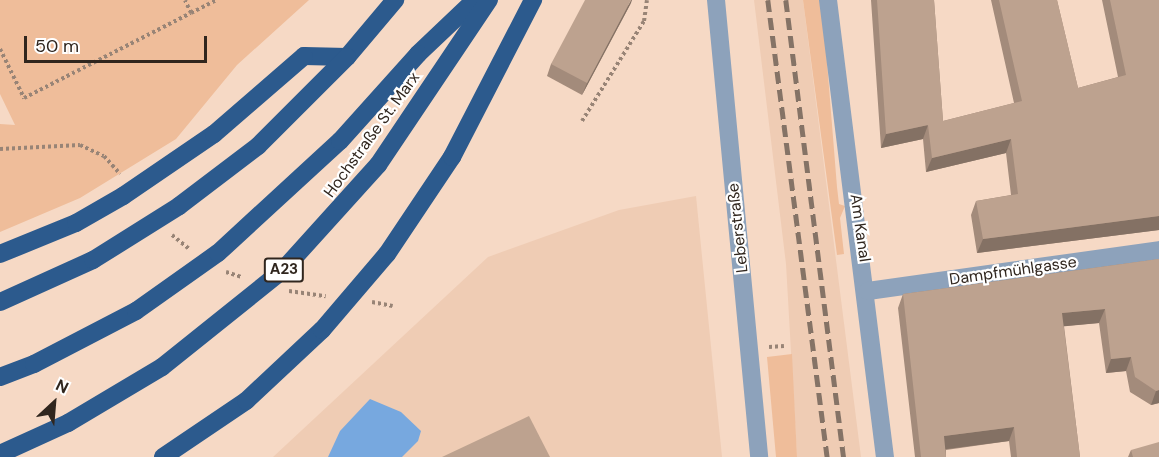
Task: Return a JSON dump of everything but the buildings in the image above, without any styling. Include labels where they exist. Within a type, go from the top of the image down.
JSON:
[{"type":"highway","points":[[0,302],[93,260],[179,206],[258,146],[347,57],[395,0]]},
{"type":"highway","points":[[0,377],[109,327],[218,253],[340,141],[475,0]]},
{"type":"highway","name":"Hochstraße St. Marx","points":[[0,454],[162,368],[283,270],[378,165],[489,0]]},
{"type":"highway","points":[[163,457],[246,401],[353,295],[415,215],[482,102],[533,0]]},
{"type":"highway","points":[[0,254],[76,223],[133,190],[214,134],[304,56],[347,57]]},
{"type":"street","name":"Leberstraße","points":[[716,0],[759,457]]},
{"type":"street","name":"Am Kanal","points":[[828,0],[868,291],[885,457]]},
{"type":"street","name":"Dampfmühlgasse","points":[[868,291],[1159,250]]},
{"type":"path","points":[[185,0],[191,13]]},
{"type":"path","points":[[0,49],[24,98],[216,0]]},
{"type":"path","points":[[582,121],[645,21],[647,0]]},
{"type":"path","points":[[0,149],[80,145],[104,156],[124,180]]},
{"type":"path","points":[[165,229],[200,257]]},
{"type":"path","points":[[219,268],[250,280]]},
{"type":"path","points":[[284,290],[334,297]]},
{"type":"path","points":[[368,301],[393,306]]},
{"type":"shaded area","points":[[0,0],[309,0],[237,65],[176,139],[80,198],[0,232],[0,124],[15,125],[0,94]]},
{"type":"shaded area","points":[[754,0],[803,0],[861,457],[797,457],[786,264]]},
{"type":"shaded area","points":[[803,0],[822,0],[837,187],[839,204],[845,206],[840,218],[844,254],[837,255]]},
{"type":"shaded area","points":[[696,196],[722,457],[273,457],[488,257],[619,210]]},
{"type":"shaded area","points":[[792,354],[797,457],[776,457],[767,357]]},
{"type":"water","points":[[370,399],[401,412],[421,431],[418,441],[402,457],[328,457],[340,431]]},
{"type":"railway","points":[[768,0],[827,457]]},
{"type":"railway","points":[[786,0],[844,457]]}]
